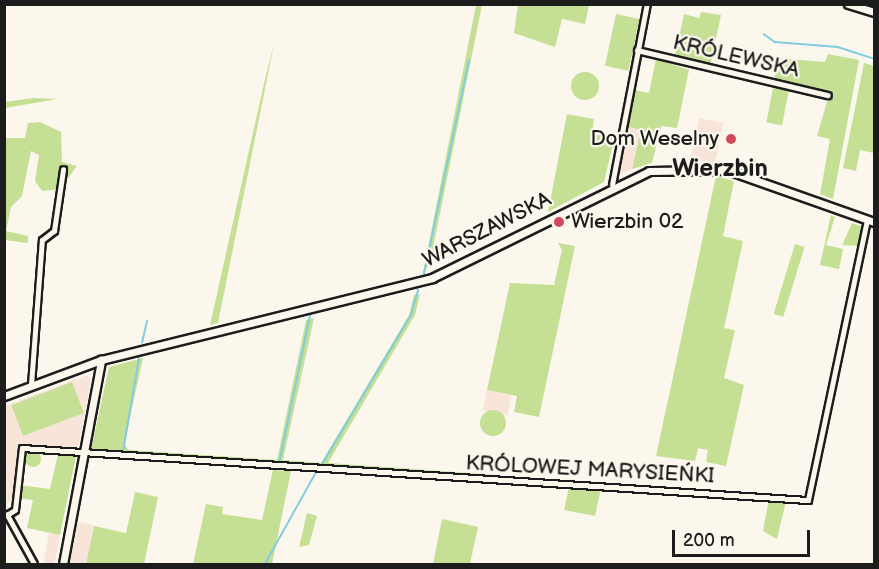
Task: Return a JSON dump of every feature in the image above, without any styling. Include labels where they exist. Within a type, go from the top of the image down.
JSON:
[{"type":"main road","points":[[848,4],[874,12]]},
{"type":"main road","name":"WARSZAWSKA","points":[[4,396],[101,360],[432,278],[612,185],[657,170],[717,168],[871,221]]},
{"type":"main road","points":[[63,564],[101,360]]},
{"type":"street","points":[[612,185],[647,4]]},
{"type":"street","name":"KRÓLEWSKA","points":[[637,50],[828,95]]},
{"type":"street","points":[[31,385],[41,248],[54,231],[63,170]]},
{"type":"street","name":"KRÓLOWEJ MARYSIEŃKI","points":[[85,454],[808,500],[871,221]]},
{"type":"street","points":[[34,564],[7,515],[15,510],[19,451],[85,454]]},
{"type":"shaded area","points":[[699,118],[723,123],[715,163],[690,158]]},
{"type":"shaded area","points":[[626,126],[641,129],[632,169],[614,176]]},
{"type":"shaded area","points":[[87,375],[91,379],[78,449],[17,446],[14,500],[7,503],[5,406]]},
{"type":"shaded area","points":[[487,390],[512,395],[508,415],[483,411]]},
{"type":"shaded area","points":[[78,522],[94,525],[86,564],[70,564]]},
{"type":"shaded area","points":[[49,533],[60,535],[55,564],[44,564]]},
{"type":"green space","points":[[476,5],[482,5],[430,263],[423,273]]},
{"type":"green space","points":[[518,5],[589,5],[585,24],[562,19],[555,47],[514,33]]},
{"type":"green space","points":[[701,12],[721,15],[710,67],[675,56],[684,14],[699,18]]},
{"type":"green space","points":[[616,14],[639,19],[628,71],[605,66]]},
{"type":"green space","points":[[274,44],[218,323],[210,325],[265,79]]},
{"type":"green space","points":[[828,54],[859,60],[833,199],[820,194],[830,139],[817,136],[829,95],[774,81],[777,58],[825,62]]},
{"type":"green space","points":[[656,59],[689,70],[677,128],[661,126],[652,163],[632,169],[641,130],[626,126],[634,90],[649,93]]},
{"type":"green space","points":[[864,63],[874,66],[874,153],[860,150],[856,171],[843,168]]},
{"type":"green space","points":[[585,72],[595,76],[599,86],[595,96],[585,100],[575,96],[571,86],[575,76]]},
{"type":"green space","points":[[773,88],[789,91],[782,125],[766,122]]},
{"type":"green space","points":[[33,98],[57,99],[5,108],[5,102]]},
{"type":"green space","points":[[567,114],[594,119],[592,135],[615,135],[604,182],[548,212]]},
{"type":"green space","points":[[40,122],[61,132],[62,162],[77,166],[60,189],[42,191],[35,181],[39,155],[31,151],[22,196],[11,207],[6,231],[28,236],[28,243],[5,240],[4,138],[25,138],[28,123]]},
{"type":"green space","points":[[716,176],[734,181],[723,236],[743,241],[724,328],[735,330],[724,378],[744,385],[726,466],[706,462],[708,450],[698,448],[695,461],[656,456]]},
{"type":"green space","points":[[831,215],[835,217],[826,245],[843,249],[839,269],[820,265]]},
{"type":"green space","points":[[852,223],[863,227],[858,246],[842,245]]},
{"type":"green space","points":[[558,243],[575,246],[539,417],[514,412],[517,396],[487,390],[510,283],[554,285],[562,250]]},
{"type":"green space","points":[[795,244],[805,247],[783,317],[774,314]]},
{"type":"green space","points":[[420,294],[415,315],[328,463],[497,475],[493,479],[91,450],[109,367],[143,358],[124,444],[129,450],[277,460],[306,320],[314,318],[283,460],[321,463],[409,315],[414,295]]},
{"type":"green space","points":[[72,382],[84,413],[23,436],[11,405]]},
{"type":"green space","points":[[493,410],[502,414],[506,423],[502,432],[493,436],[484,432],[480,423],[484,414]]},
{"type":"green space","points":[[30,451],[36,451],[41,459],[39,465],[30,467],[25,462],[25,456]]},
{"type":"green space","points":[[58,454],[76,456],[60,535],[27,528],[33,500],[18,498],[19,485],[50,489]]},
{"type":"green space","points":[[273,470],[291,471],[272,564],[193,564],[206,504],[223,507],[222,514],[262,520]]},
{"type":"green space","points":[[569,487],[601,488],[595,516],[564,510]]},
{"type":"green space","points":[[135,492],[158,497],[144,564],[86,564],[94,526],[126,533]]},
{"type":"green space","points":[[769,499],[786,501],[777,539],[763,531]]},
{"type":"green space","points":[[307,513],[317,516],[309,545],[299,547]]},
{"type":"green space","points":[[442,519],[478,527],[470,564],[433,564]]},
{"type":"waterway","points":[[764,34],[775,42],[838,47],[874,59]]},
{"type":"waterway","points":[[424,274],[469,61]]},
{"type":"waterway","points":[[321,466],[411,315],[418,290]]},
{"type":"waterway","points":[[279,464],[310,315]]},
{"type":"waterway","points":[[142,343],[147,322]]},
{"type":"waterway","points":[[123,452],[139,358]]},
{"type":"waterway","points":[[265,564],[315,474]]},
{"type":"waterway","points":[[512,478],[529,479]]},
{"type":"place","name":"Dom Weselny","points":[[731,139]]},
{"type":"place","name":"Wierzbin 02","points":[[559,222]]},
{"type":"district","name":"Wierzbin","points":[[720,169]]}]
